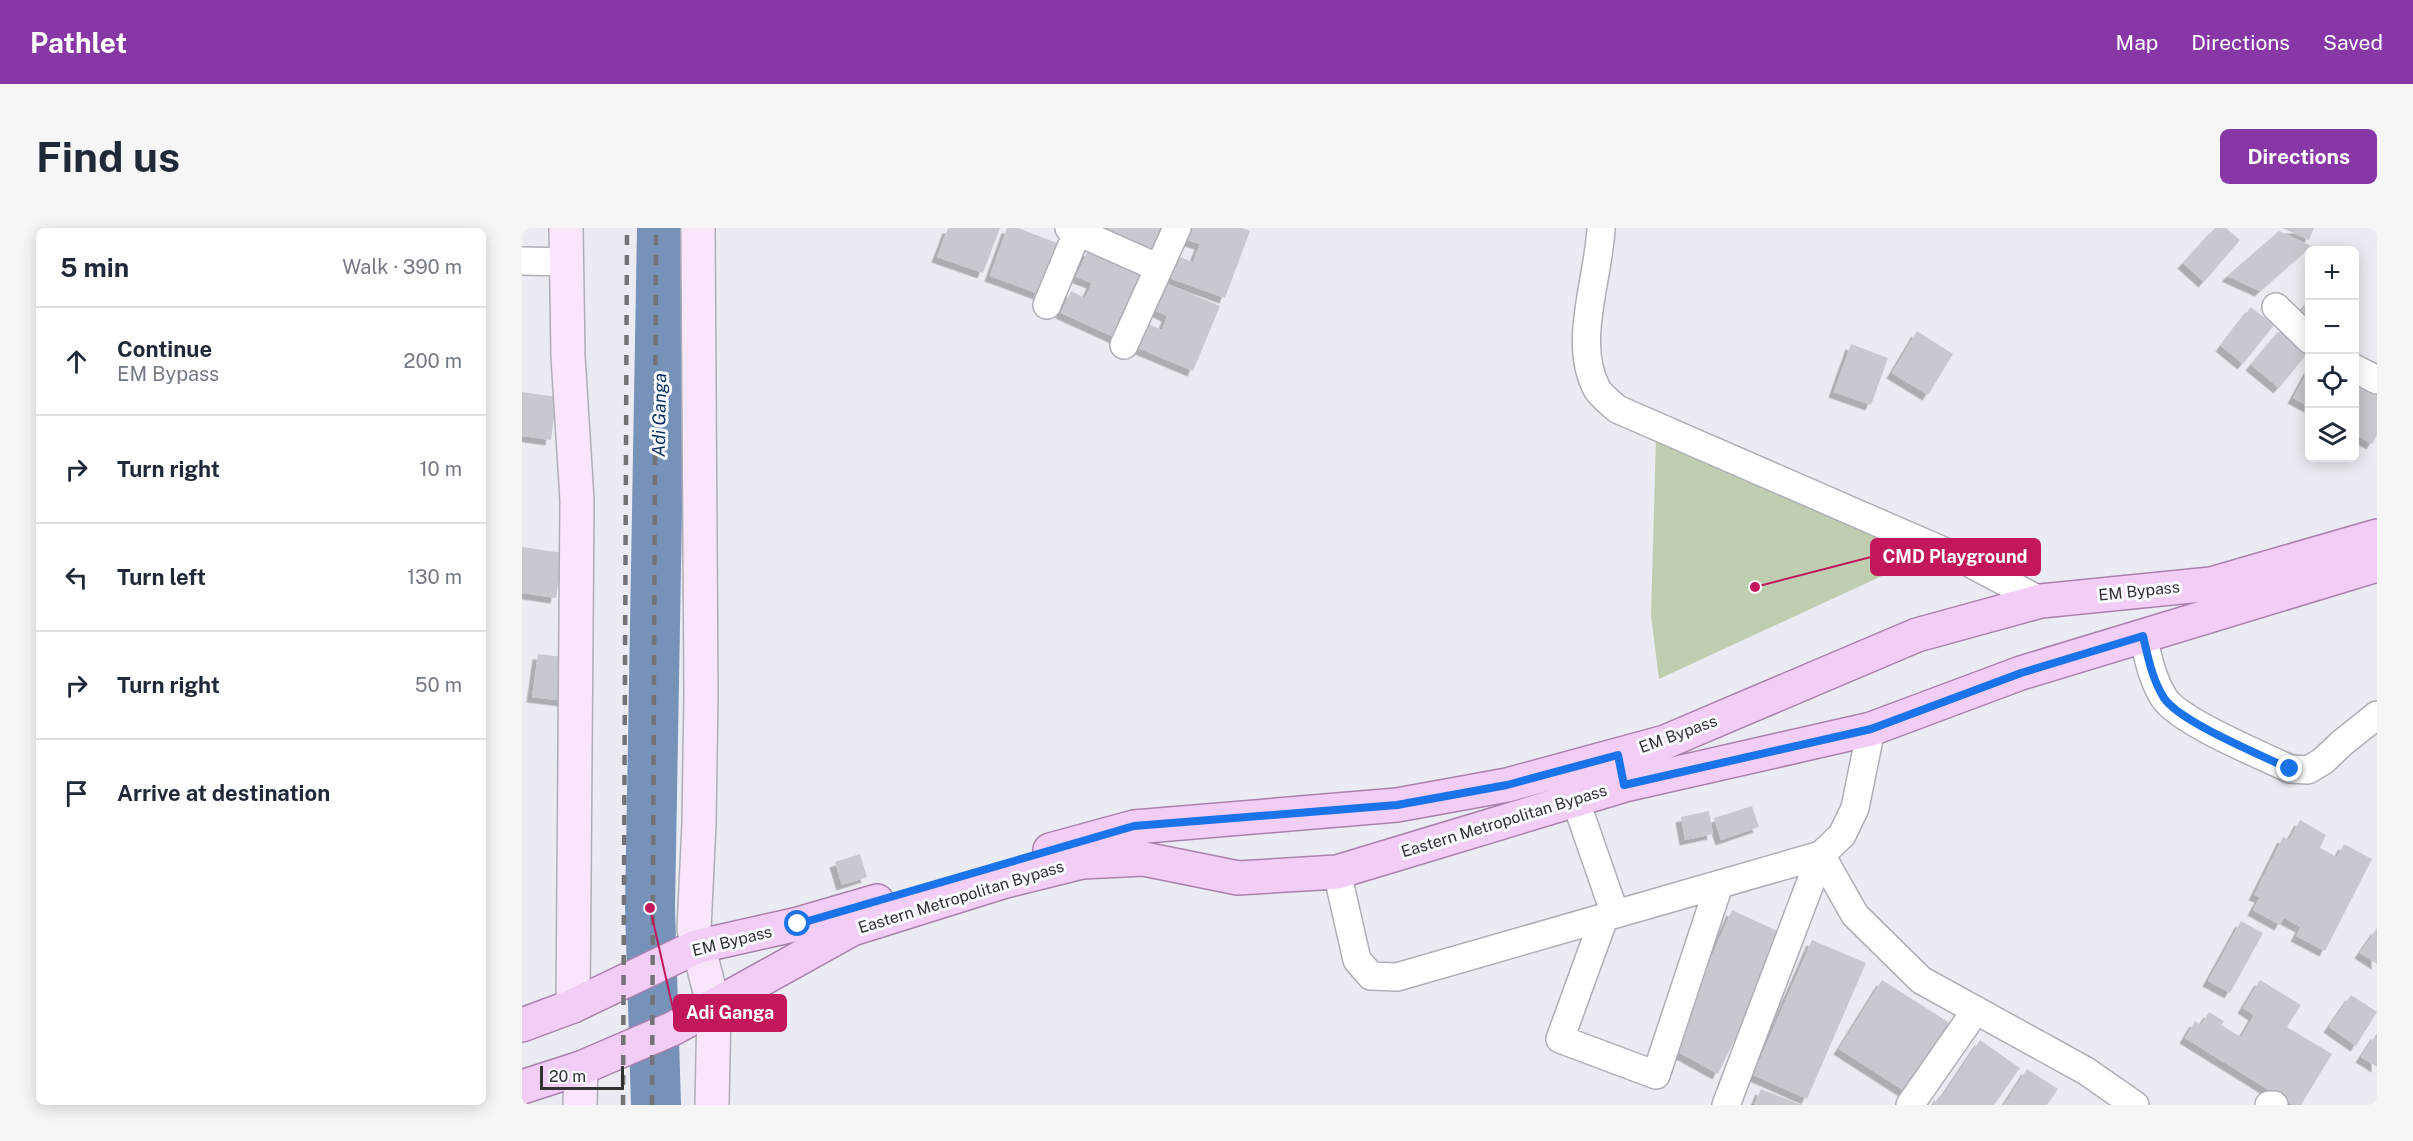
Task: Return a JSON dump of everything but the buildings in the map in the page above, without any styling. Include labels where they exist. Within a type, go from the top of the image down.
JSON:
[{"type":"main road","points":[[566,228],[568,356],[577,500],[586,1000]]},
{"type":"main road","points":[[698,228],[701,695],[699,824],[694,929],[685,953],[714,1008],[712,1105]]},
{"type":"main road","name":"EM Bypass","points":[[522,1025],[586,1000],[685,953],[798,924],[1134,826],[1397,805],[1507,785],[1621,770],[1665,742],[1917,634],[2041,602],[2211,584],[2377,536]]},
{"type":"main road","name":"Eastern Metropolitan Bypass","points":[[590,1064],[714,1008],[852,929],[1002,882],[1082,862],[1144,860],[1238,878],[1337,872],[1575,799],[1621,770],[1871,729],[2021,673],[2377,565]]},
{"type":"main road","points":[[522,1086],[590,1064]]},
{"type":"main road","points":[[580,1105],[590,1064]]},
{"type":"street","points":[[1124,345],[1177,228]]},
{"type":"street","points":[[1601,228],[1587,339],[1587,364],[1598,391],[1617,409],[1964,560],[2041,602]]},
{"type":"street","points":[[1047,305],[1075,229],[1159,268]]},
{"type":"street","points":[[522,261],[567,262]]},
{"type":"street","points":[[2276,308],[2305,335]]},
{"type":"street","points":[[2359,370],[2377,380]]},
{"type":"street","points":[[2143,636],[2152,674],[2165,700],[2187,719],[2290,769],[2308,770],[2323,761],[2377,715]]},
{"type":"street","points":[[1726,1105],[1821,855],[1842,835],[1855,808],[1871,729]]},
{"type":"street","points":[[1575,799],[1610,916],[1560,1039],[1656,1075],[1719,885]]},
{"type":"street","points":[[1337,872],[1357,960],[1371,976],[1397,977],[1821,855]]},
{"type":"street","points":[[1821,855],[1855,915],[1921,980],[2086,1071],[2135,1105]]},
{"type":"street","points":[[1910,1105],[1976,1010]]},
{"type":"street","points":[[2269,1105],[2274,1105]]},
{"type":"green space","points":[[1656,437],[1921,558],[1659,679],[1651,616]]},
{"type":"waterway","name":"Adi Ganga","points":[[656,1105],[650,908],[662,228]]},
{"type":"railway","points":[[623,1105],[627,228]]},
{"type":"railway","points":[[652,1105],[656,228]]},
{"type":"place","name":"CMD Playground","points":[[1755,587]]},
{"type":"place","name":"Adi Ganga","points":[[650,908]]},
{"type":"route","points":[[798,924],[1134,826],[1397,805],[1507,785],[1618,755],[1624,785],[1871,729],[2021,673],[2143,636],[2152,674],[2165,700],[2187,719],[2290,769]]}]
